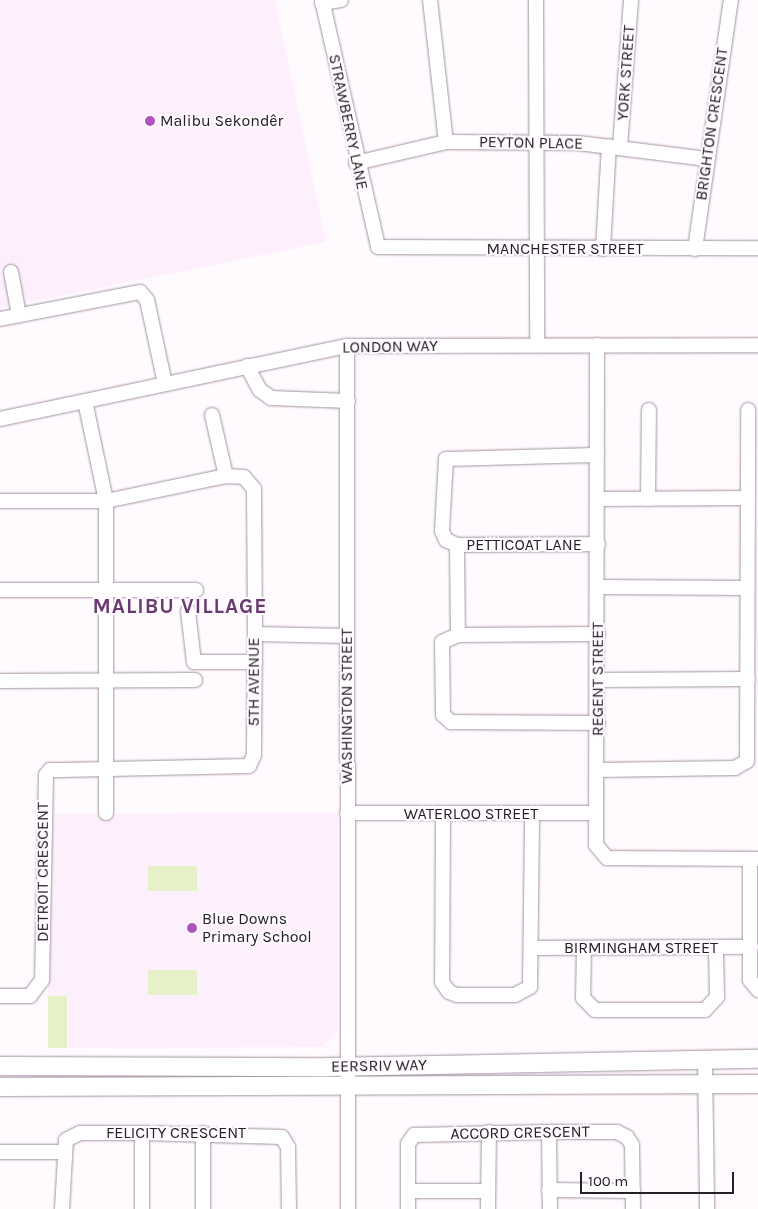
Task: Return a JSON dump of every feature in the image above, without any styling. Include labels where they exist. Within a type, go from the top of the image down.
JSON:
[{"type":"main road","name":"EERSRIV WAY","points":[[0,1066],[348,1066],[758,1059]]},
{"type":"main road","name":"EERSRIV WAY","points":[[0,1087],[758,1084]]},
{"type":"street","points":[[322,2],[341,0]]},
{"type":"street","points":[[430,0],[446,142]]},
{"type":"street","points":[[536,0],[538,142],[537,345]]},
{"type":"street","name":"YORK STREET","points":[[603,249],[631,0]]},
{"type":"street","name":"BRIGHTON CRESCENT","points":[[695,249],[731,0]]},
{"type":"street","name":"STRAWBERRY LANE","points":[[322,2],[374,243]]},
{"type":"street","name":"PEYTON PLACE","points":[[356,163],[446,142],[538,142],[615,146],[707,158]]},
{"type":"street","name":"MANCHESTER STREET","points":[[374,243],[385,249],[758,248]]},
{"type":"street","points":[[11,272],[19,315]]},
{"type":"street","points":[[0,319],[140,292],[147,300],[165,384]]},
{"type":"street","name":"REGENT STREET","points":[[597,344],[598,723],[596,845],[607,858],[754,859]]},
{"type":"street","name":"LONDON WAY","points":[[0,419],[347,346],[758,345]]},
{"type":"street","name":"WASHINGTON STREET","points":[[347,346],[348,1209]]},
{"type":"street","points":[[247,366],[260,390],[270,398],[348,401]]},
{"type":"street","points":[[84,401],[106,501],[106,813]]},
{"type":"street","points":[[648,499],[649,410]]},
{"type":"street","points":[[597,770],[741,767],[749,754],[748,679],[753,631],[748,588],[748,410]]},
{"type":"street","points":[[212,415],[226,476]]},
{"type":"street","name":"PETTICOAT LANE","points":[[597,455],[446,459],[442,530],[446,540],[457,545],[598,544]]},
{"type":"street","name":"5TH AVENUE","points":[[0,501],[106,501],[226,476],[244,477],[254,489],[254,755],[249,766],[105,770]]},
{"type":"street","points":[[598,499],[748,498]]},
{"type":"street","points":[[457,545],[458,635]]},
{"type":"street","points":[[598,587],[748,588]]},
{"type":"street","points":[[0,590],[196,590]]},
{"type":"street","points":[[188,611],[194,662],[255,662]]},
{"type":"street","points":[[255,634],[347,636]]},
{"type":"street","points":[[598,634],[458,635],[442,642],[443,715],[448,721],[598,723]]},
{"type":"street","points":[[598,680],[748,679]]},
{"type":"street","points":[[0,681],[195,680]]},
{"type":"street","name":"DETROIT CRESCENT","points":[[0,996],[30,996],[39,988],[48,932],[43,781],[50,770],[105,770]]},
{"type":"street","name":"WATERLOO STREET","points":[[347,813],[596,813]]},
{"type":"street","points":[[443,814],[446,989],[457,996],[524,992],[531,984],[532,814]]},
{"type":"street","points":[[754,859],[750,980],[758,990]]},
{"type":"street","name":"BIRMINGHAM STREET","points":[[531,948],[751,948]]},
{"type":"street","points":[[584,948],[583,998],[595,1010],[705,1010],[717,997],[716,948]]},
{"type":"street","points":[[705,1060],[707,1209]]},
{"type":"street","points":[[488,1209],[489,1132]]},
{"type":"street","name":"ACCORD CRESCENT","points":[[408,1209],[408,1144],[412,1136],[489,1132],[617,1132],[627,1137],[632,1145],[633,1209]]},
{"type":"street","points":[[549,1132],[550,1209]]},
{"type":"street","name":"FELICITY CRESCENT","points":[[62,1152],[66,1140],[80,1133],[275,1134],[285,1138],[289,1209]]},
{"type":"street","points":[[142,1133],[142,1209]]},
{"type":"street","points":[[203,1133],[203,1209]]},
{"type":"street","points":[[0,1152],[62,1152],[62,1209]]},
{"type":"street","points":[[408,1190],[488,1191]]},
{"type":"street","points":[[550,1190],[633,1191]]},
{"type":"shaded area","name":"Malibu Sekondêr","points":[[0,0],[275,0],[326,242],[0,308]]},
{"type":"shaded area","name":"Blue Downs Primary School","points":[[338,813],[338,1031],[322,1047],[48,1048],[48,814]]},
{"type":"green space","points":[[148,866],[197,866],[197,891],[148,891]]},
{"type":"green space","points":[[148,970],[197,970],[197,995],[148,995]]},
{"type":"green space","points":[[48,996],[67,996],[67,1048],[48,1048]]},
{"type":"place","name":"Malibu Sekondêr","points":[[150,121]]},
{"type":"place","name":"Blue Downs Primary School","points":[[192,928]]},
{"type":"district","name":"MALIBU VILLAGE","points":[[180,606]]}]
